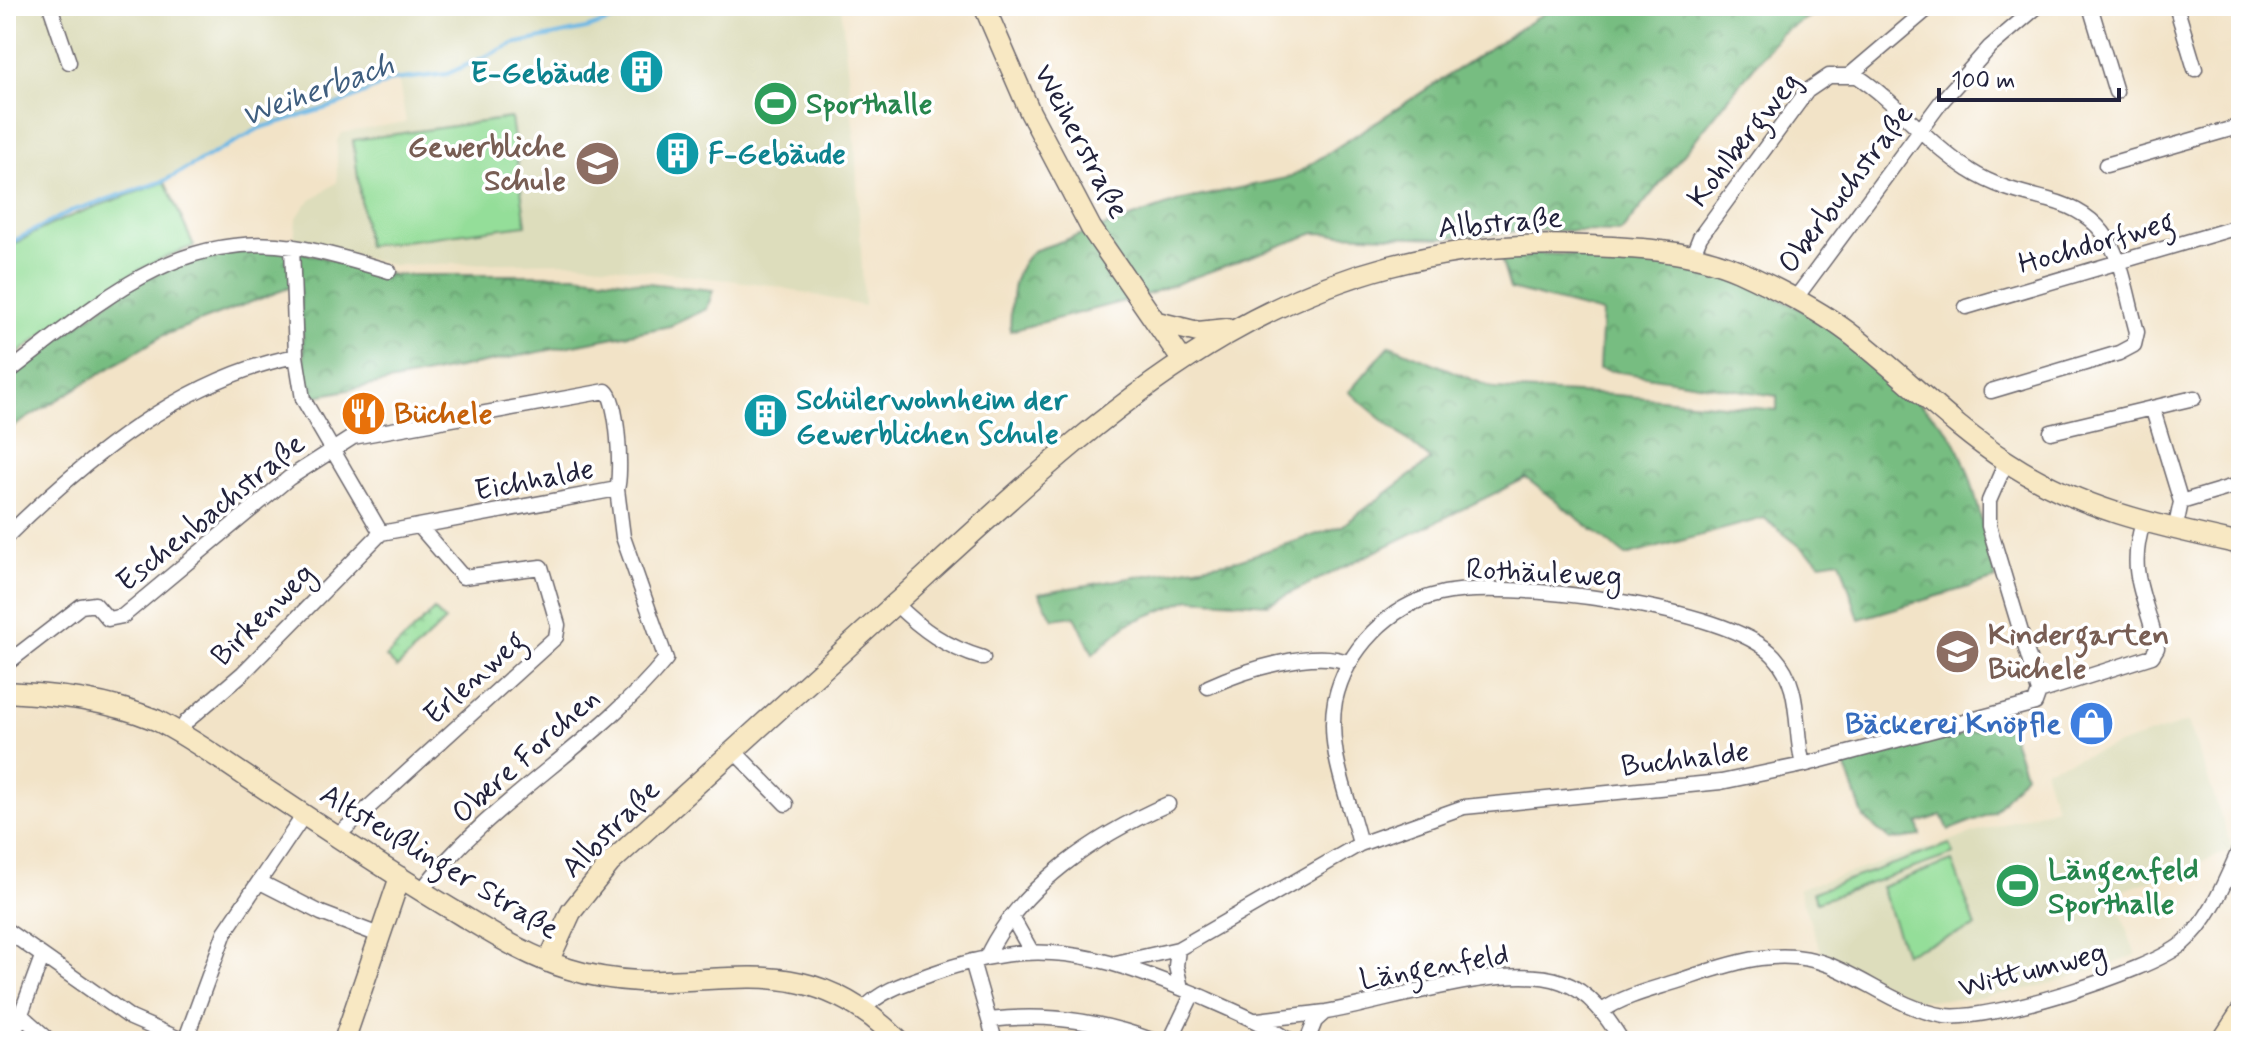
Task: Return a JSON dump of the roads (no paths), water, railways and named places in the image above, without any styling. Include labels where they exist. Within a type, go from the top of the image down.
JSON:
[{"type":"street","points":[[50,6],[69,62]]},
{"type":"street","name":"Weiherstraße","points":[[984,6],[1030,112],[1091,228],[1157,322],[1176,364]]},
{"type":"street","name":"Kohlbergweg","points":[[1692,257],[1700,237],[1807,91],[1821,79],[1851,74],[1931,6]]},
{"type":"street","name":"Oberbuchstraße","points":[[1795,299],[1967,71],[2038,6]]},
{"type":"street","points":[[2090,6],[2116,92]]},
{"type":"street","points":[[2176,6],[2195,69]]},
{"type":"street","points":[[1851,74],[1863,80],[1984,180],[2060,203],[2094,219],[2105,232],[2118,263],[2137,332],[2134,345],[2119,353],[1991,391]]},
{"type":"street","points":[[2106,165],[2241,126]]},
{"type":"street","name":"Hochdorfweg","points":[[1966,307],[2241,226]]},
{"type":"street","points":[[6,374],[130,280],[191,254],[244,244],[292,246],[389,271]]},
{"type":"street","name":"Albstraße","points":[[548,962],[571,912],[588,886],[895,603],[1109,414],[1176,364],[1239,326],[1333,284],[1387,267],[1458,252],[1545,244],[1618,247],[1692,257],[1735,269],[1795,299],[1845,330],[2006,462],[2093,505],[2143,523],[2241,544]]},
{"type":"street","points":[[292,246],[296,356],[303,399],[381,533]]},
{"type":"street","name":"Weiherstraße","points":[[1140,297],[1159,352],[1176,364]]},
{"type":"street","points":[[1157,322],[1198,332],[1239,326]]},
{"type":"street","points":[[6,537],[67,479],[129,432],[217,384],[296,356]]},
{"type":"street","name":"Eschenbachstraße","points":[[6,664],[81,606],[95,604],[108,619],[123,616],[289,478],[330,448],[353,437],[606,391],[613,402],[622,474],[617,489]]},
{"type":"street","points":[[2051,432],[2194,398]]},
{"type":"street","points":[[2153,410],[2181,502],[2175,531]]},
{"type":"street","points":[[2006,462],[1989,501],[1989,526],[2039,692],[2152,656],[2157,648],[2135,569],[2135,550],[2143,523]]},
{"type":"street","points":[[2181,502],[2241,484]]},
{"type":"street","name":"Eichhalde","points":[[381,533],[617,489],[623,537],[666,659]]},
{"type":"street","name":"Erlenweg","points":[[336,837],[556,637],[558,625],[541,567],[463,577],[420,527]]},
{"type":"street","name":"Birkenweg","points":[[180,732],[187,721],[243,673],[381,533]]},
{"type":"street","name":"Rothäuleweg","points":[[1360,844],[1340,776],[1334,730],[1335,702],[1350,663],[1378,627],[1400,611],[1440,594],[1548,592],[1640,605],[1743,636],[1772,654],[1794,693],[1803,765]]},
{"type":"street","points":[[895,603],[925,633],[959,651],[983,658]]},
{"type":"street","points":[[1208,687],[1274,664],[1325,657],[1350,663]]},
{"type":"street","name":"Obere Forchen","points":[[421,891],[504,803],[607,717],[666,659]]},
{"type":"street","name":"Altsteußlinger Straße","points":[[6,692],[79,698],[121,706],[180,732],[421,891],[495,937],[548,962],[580,973],[620,979],[794,980],[835,992],[864,1009],[899,1041]]},
{"type":"street","name":"Buchhalde","points":[[1116,963],[1178,949],[1360,844],[1464,807],[1667,790],[1803,765],[2018,709],[2035,703],[2039,692]]},
{"type":"street","points":[[734,751],[786,804]]},
{"type":"street","points":[[995,1041],[979,959],[1048,879],[1092,844],[1168,804]]},
{"type":"street","points":[[6,930],[131,1018],[185,1041],[221,939],[304,815]]},
{"type":"street","name":"Wittumweg","points":[[1602,1011],[1628,997],[1725,966],[1785,956],[1828,965],[1889,998],[1934,1014],[1958,1017],[2001,1010],[2128,971],[2159,959],[2183,943],[2212,905],[2241,846]]},
{"type":"street","points":[[344,1041],[394,885],[400,877]]},
{"type":"street","points":[[260,882],[321,913],[379,935]]},
{"type":"street","points":[[1013,919],[1031,951]]},
{"type":"street","points":[[1170,1041],[1187,991],[1176,966],[1178,949]]},
{"type":"street","points":[[864,1009],[887,991],[979,959],[1031,951],[1116,963],[1258,1020],[1291,1041]]},
{"type":"street","points":[[11,1041],[15,1017],[42,957]]},
{"type":"street","name":"Längenfeld","points":[[1258,1020],[1325,1012],[1509,976],[1540,976],[1578,990],[1602,1011],[1622,1041]]},
{"type":"street","name":"Längenfeld","points":[[1307,1041],[1315,1021],[1325,1012]]},
{"type":"street","points":[[2222,1041],[2241,1012]]},
{"type":"street","points":[[15,1017],[50,1041]]},
{"type":"street","points":[[989,1020],[1033,1017],[1079,1021],[1154,1041]]},
{"type":"waterway","name":"Weiherbach","points":[[6,245],[71,211],[164,181],[260,128],[340,104],[393,80],[447,74],[513,44],[586,29],[654,6]]},
{"type":"place","name":"E-Gebäude","points":[[641,72]]},
{"type":"place","name":"Sporthalle","points":[[775,103]]},
{"type":"place","name":"F-Gebäude","points":[[677,153]]},
{"type":"place","name":"Gewerbliche Schule","points":[[597,163]]},
{"type":"place","name":"Büchele","points":[[363,413]]},
{"type":"place","name":"Schülerwohnheim der Gewerblichen Schule","points":[[765,416]]},
{"type":"place","name":"Kindergarten Büchele","points":[[1957,651]]},
{"type":"place","name":"Bäckerei Knöpfle","points":[[2092,723]]},
{"type":"place","name":"Längenfeld Sporthalle","points":[[2017,886]]}]
